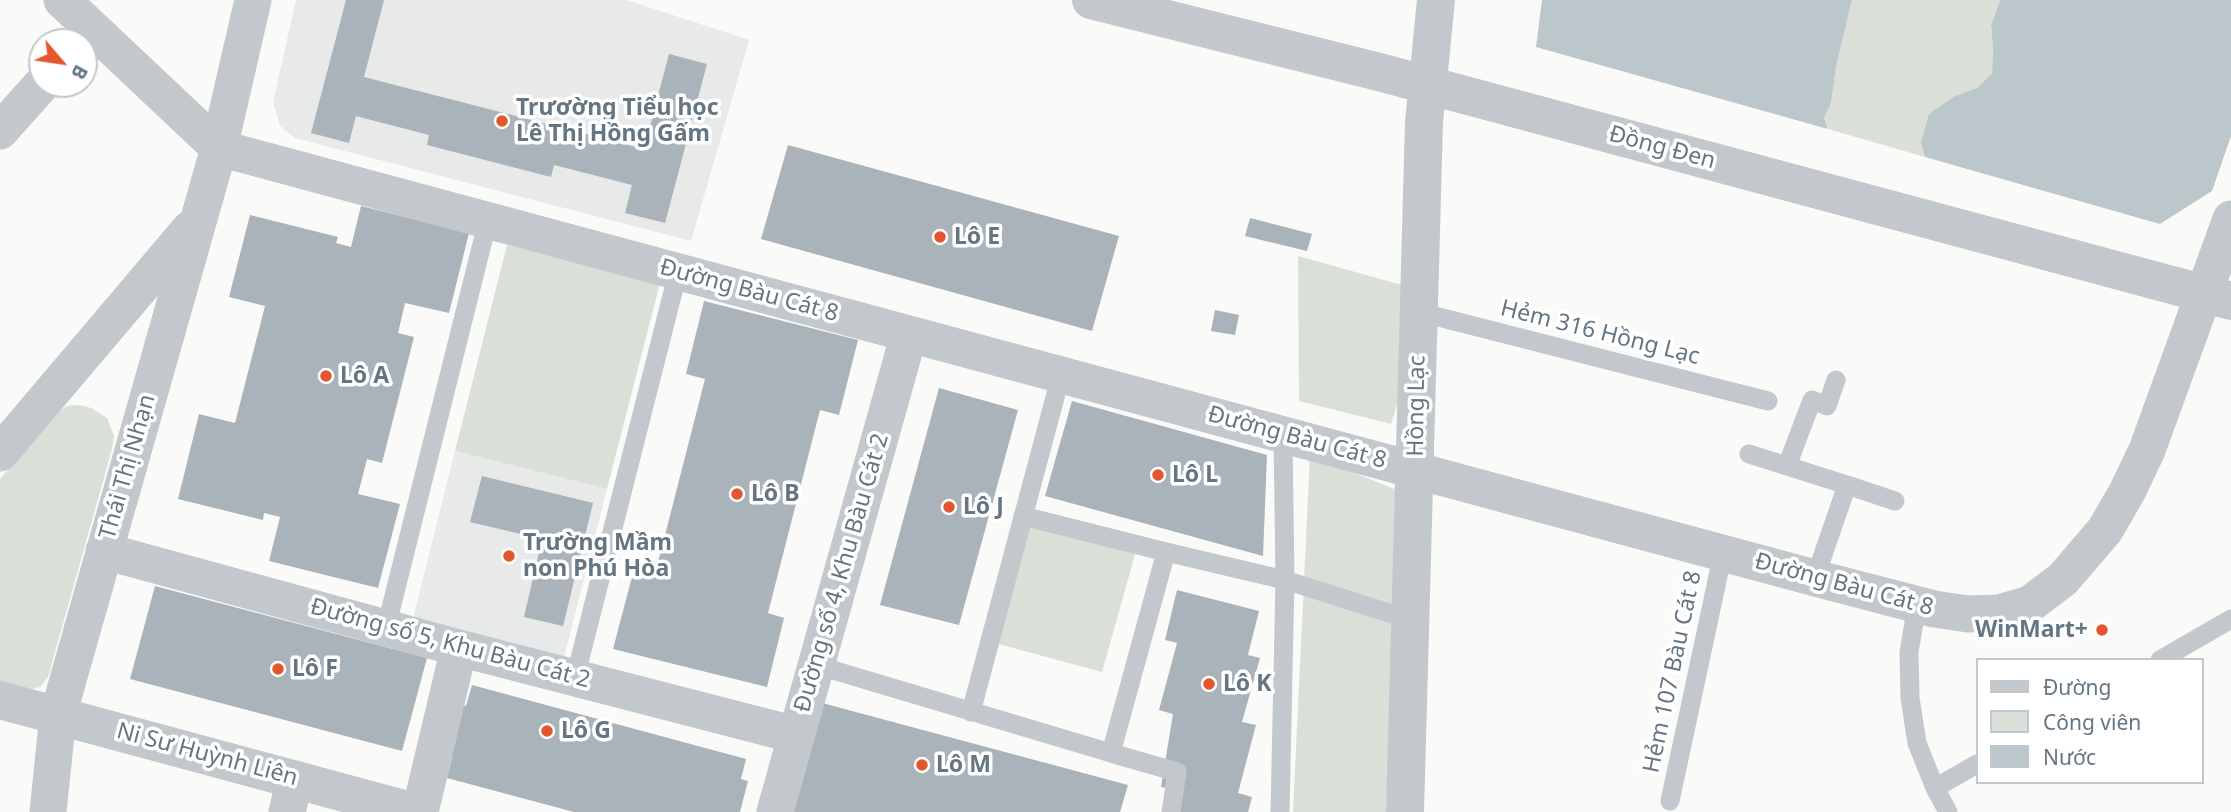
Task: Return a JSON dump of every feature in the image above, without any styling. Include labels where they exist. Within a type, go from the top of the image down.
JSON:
[{"type":"street","points":[[62,0],[80,28]]},
{"type":"street","name":"Thái Thị Nhạn","points":[[48,812],[58,715],[219,148],[253,0]]},
{"type":"street","name":"Đồng Đen","points":[[1091,0],[1427,85],[2218,298]]},
{"type":"street","name":"Hồng Lạc","points":[[1405,812],[1427,85],[1436,0]]},
{"type":"street","points":[[98,46],[219,148]]},
{"type":"street","points":[[0,131],[29,98]]},
{"type":"street","name":"Đường Bàu Cát 8","points":[[219,148],[1815,578],[1917,605],[1968,614],[2013,610],[2030,604],[2046,594],[2078,564],[2105,530],[2138,471],[2218,298],[2231,219]]},
{"type":"street","name":"Thái Thị Nhạn","points":[[0,453],[199,219]]},
{"type":"street","name":"Đường số 4, Khu Bàu Cát 2","points":[[775,812],[909,334]]},
{"type":"street","name":"Đường số 5, Khu Bàu Cát 2","points":[[104,551],[459,648],[796,735]]},
{"type":"street","points":[[417,812],[459,648]]},
{"type":"street","name":"Ni Sư Huỳnh Liên","points":[[0,700],[58,715],[291,796],[417,812]]},
{"type":"lane","points":[[386,628],[488,220]]},
{"type":"lane","points":[[575,678],[678,272]]},
{"type":"lane","name":"Hẻm 316 Hồng Lạc","points":[[1419,312],[1768,401]]},
{"type":"lane","points":[[971,712],[1061,375]]},
{"type":"lane","points":[[1787,466],[1812,400],[1827,406],[1836,380]]},
{"type":"lane","points":[[1280,812],[1285,580],[1283,435]]},
{"type":"lane","points":[[1749,454],[1895,500]]},
{"type":"lane","points":[[1815,578],[1847,485]]},
{"type":"lane","points":[[1023,516],[1285,580],[1411,620]]},
{"type":"lane","points":[[1111,753],[1166,552]]},
{"type":"lane","name":"Hẻm 107 Bàu Cát 8","points":[[1670,801],[1723,553]]},
{"type":"lane","points":[[1917,605],[1909,652],[1910,698],[1917,743],[1934,788],[1948,812]]},
{"type":"lane","points":[[2163,658],[2231,619]]},
{"type":"lane","points":[[816,665],[1177,772],[1171,812]]},
{"type":"lane","points":[[1934,788],[1976,765]]},
{"type":"shaded area","name":"Trươờng Tiểu học Lê Thị Hồng Gấm","points":[[296,0],[627,0],[749,40],[691,241],[295,138],[280,126],[273,102]]},
{"type":"shaded area","name":"Trường Mầm non Phú Hòa","points":[[455,451],[607,489],[563,661],[412,623]]},
{"type":"green space","points":[[1852,0],[2000,0],[1991,25],[1992,73],[1977,88],[1955,96],[1921,142],[1925,157],[1828,129],[1824,118],[1831,103],[1836,67]]},
{"type":"green space","points":[[507,245],[660,283],[607,489],[455,451]]},
{"type":"green space","points":[[1298,256],[1402,285],[1399,398],[1391,424],[1299,401]]},
{"type":"green space","points":[[67,406],[91,408],[107,418],[114,436],[48,677],[40,687],[32,689],[0,683],[0,479],[55,414]]},
{"type":"green space","points":[[1310,455],[1402,492],[1386,812],[1293,812]]},
{"type":"green space","points":[[1026,514],[1138,544],[1102,672],[991,642]]},
{"type":"water","points":[[1542,0],[1852,0],[1836,67],[1831,103],[1824,118],[1828,129],[1536,47]]},
{"type":"water","points":[[2000,0],[2231,0],[2231,136],[2212,191],[2160,224],[1925,157],[1921,142],[1929,114],[1955,96],[1977,88],[1992,73],[1991,25]]},
{"type":"building","points":[[346,0],[384,0],[364,77],[644,149],[669,54],[707,64],[665,223],[625,213],[632,185],[554,165],[551,177],[427,145],[429,135],[356,116],[349,143],[311,133]]},
{"type":"building","name":"Lô E","points":[[788,145],[1119,236],[1092,331],[761,239]]},
{"type":"building","name":"Lô A","points":[[361,206],[469,233],[449,313],[405,303],[398,333],[414,337],[382,463],[367,459],[358,494],[400,504],[378,588],[269,561],[280,517],[264,513],[263,520],[178,499],[199,414],[235,423],[265,306],[229,297],[250,215],[338,237],[336,243],[351,247]]},
{"type":"building","points":[[1250,218],[1312,234],[1307,251],[1245,236]]},
{"type":"building","name":"Lô B","points":[[704,301],[858,340],[839,415],[820,410],[768,613],[784,618],[767,687],[613,649],[633,573],[654,578],[705,379],[686,374]]},
{"type":"building","points":[[1215,310],[1239,315],[1235,335],[1211,331]]},
{"type":"building","name":"Lô J","points":[[939,388],[1018,410],[959,625],[880,605]]},
{"type":"building","name":"Lô L","points":[[1072,401],[1267,455],[1263,556],[1045,496]]},
{"type":"building","points":[[482,476],[593,503],[563,626],[524,617],[542,539],[470,522]]},
{"type":"building","name":"Lô F","points":[[155,586],[427,658],[402,751],[130,679]]},
{"type":"building","name":"Lô K","points":[[1177,590],[1259,611],[1248,655],[1260,658],[1242,722],[1256,725],[1238,793],[1252,797],[1248,812],[1165,812],[1171,789],[1161,787],[1173,714],[1159,710],[1177,643],[1165,640]]},
{"type":"building","name":"Lô G","points":[[472,685],[746,759],[741,779],[748,781],[740,812],[574,812],[447,778],[452,758],[445,756],[459,704],[466,706]]},
{"type":"building","name":"Lô M","points":[[811,700],[1128,785],[1120,812],[780,812]]},
{"type":"place","name":"Trươờng Tiểu học Lê Thị Hồng Gấm","points":[[502,121]]},
{"type":"place","name":"Lô E","points":[[940,237]]},
{"type":"place","name":"Lô A","points":[[326,376]]},
{"type":"place","name":"Lô L","points":[[1158,475]]},
{"type":"place","name":"Lô B","points":[[737,494]]},
{"type":"place","name":"Lô J","points":[[949,507]]},
{"type":"place","name":"Trường Mầm non Phú Hòa","points":[[509,556]]},
{"type":"place","name":"WinMart+","points":[[2102,630]]},
{"type":"place","name":"Lô F","points":[[278,669]]},
{"type":"place","name":"Lô K","points":[[1209,684]]},
{"type":"place","name":"Lô G","points":[[547,731]]},
{"type":"place","name":"Lô M","points":[[922,765]]}]
